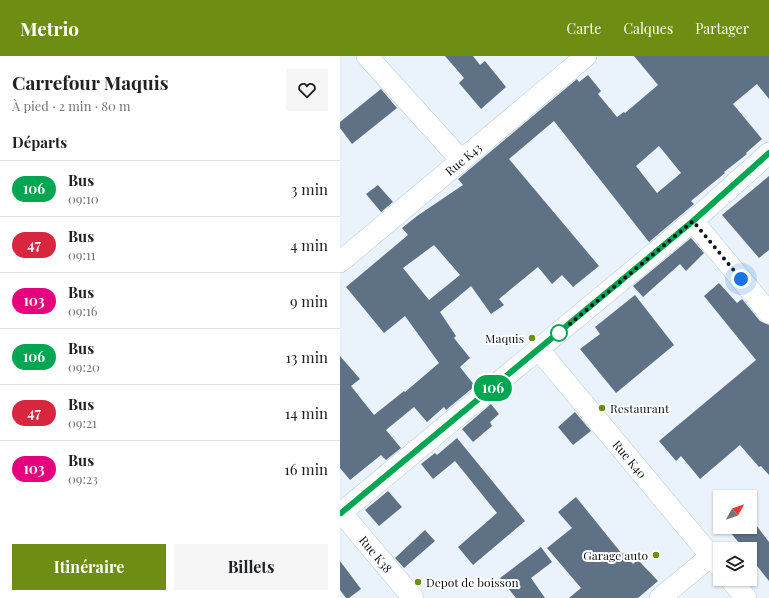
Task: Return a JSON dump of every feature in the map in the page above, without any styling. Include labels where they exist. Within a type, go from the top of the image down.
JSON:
[{"type":"street","points":[[367,56],[461,160]]},
{"type":"street","name":"Rue K43","points":[[340,262],[586,56]]},
{"type":"street","points":[[341,512],[539,350],[693,221],[769,153]]},
{"type":"street","points":[[693,221],[769,313]]},
{"type":"street","name":"Rue K40","points":[[539,350],[713,560]]},
{"type":"street","name":"Rue K38","points":[[341,512],[413,598]]},
{"type":"street","points":[[660,598],[713,563]]},
{"type":"street","points":[[736,586],[746,598]]},
{"type":"building","points":[[445,56],[473,56],[480,65],[485,61],[506,87],[481,109],[459,83],[464,78]]},
{"type":"building","points":[[634,56],[769,56],[769,99],[757,84],[733,104],[762,139],[746,153],[747,154],[691,201],[694,204],[649,242],[554,121],[509,159],[599,266],[573,287],[562,275],[552,284],[538,267],[499,299],[504,305],[491,314],[471,286],[440,312],[456,336],[454,338],[470,358],[460,367],[475,386],[446,410],[444,407],[427,422],[414,407],[386,430],[401,448],[386,460],[381,455],[350,480],[340,468],[340,356],[360,379],[351,386],[374,415],[404,391],[405,392],[439,363],[405,316],[384,333],[346,287],[408,235],[402,228],[463,185],[458,179],[577,79],[579,82],[588,75],[601,91],[598,94],[617,117],[624,112],[625,113],[658,85]],"holes":[[[659,146],[681,173],[657,193],[636,166]],[[434,245],[460,275],[429,300],[403,268]]]},
{"type":"building","points":[[381,89],[397,108],[352,144],[340,128],[340,122]]},
{"type":"building","points":[[769,176],[769,250],[759,258],[722,215]]},
{"type":"building","points":[[378,185],[393,202],[381,212],[366,194]]},
{"type":"building","points":[[691,238],[704,253],[686,271],[680,264],[643,297],[633,286]]},
{"type":"building","points":[[719,283],[737,303],[742,299],[760,321],[769,325],[769,475],[761,466],[759,467],[740,445],[700,479],[681,456],[676,461],[659,441],[756,360],[704,296]]},
{"type":"building","points":[[635,295],[674,345],[616,393],[580,349],[600,334],[595,327]]},
{"type":"building","points":[[491,404],[499,414],[490,422],[492,426],[473,442],[462,429]]},
{"type":"building","points":[[575,412],[591,431],[573,445],[558,427]]},
{"type":"building","points":[[457,438],[525,521],[473,565],[458,547],[497,513],[455,461],[433,479],[421,464],[435,453],[437,455]]},
{"type":"building","points":[[388,491],[402,507],[379,526],[365,510]]},
{"type":"building","points":[[576,497],[622,554],[623,553],[633,564],[638,560],[658,581],[638,598],[569,598],[581,588],[547,548],[572,528],[558,512]]},
{"type":"building","points":[[757,526],[769,542],[769,581],[757,566],[757,542],[738,542],[732,534],[757,534]]},
{"type":"building","points":[[425,530],[435,541],[404,568],[395,558]]},
{"type":"building","points":[[541,547],[552,562],[531,578],[545,598],[516,598],[500,578]]},
{"type":"building","points":[[340,561],[361,589],[349,598],[346,598],[340,590]]},
{"type":"bus line","name":"106","points":[[341,513],[693,221],[769,153]]},
{"type":"place","name":"Maquis","points":[[532,338]]},
{"type":"place","name":"Restaurant","points":[[602,408]]},
{"type":"place","name":"Garage auto","points":[[656,555]]},
{"type":"place","name":"Depot de boisson","points":[[418,582]]},
{"type":"route","points":[[559,333],[693,221],[741,279]]}]
